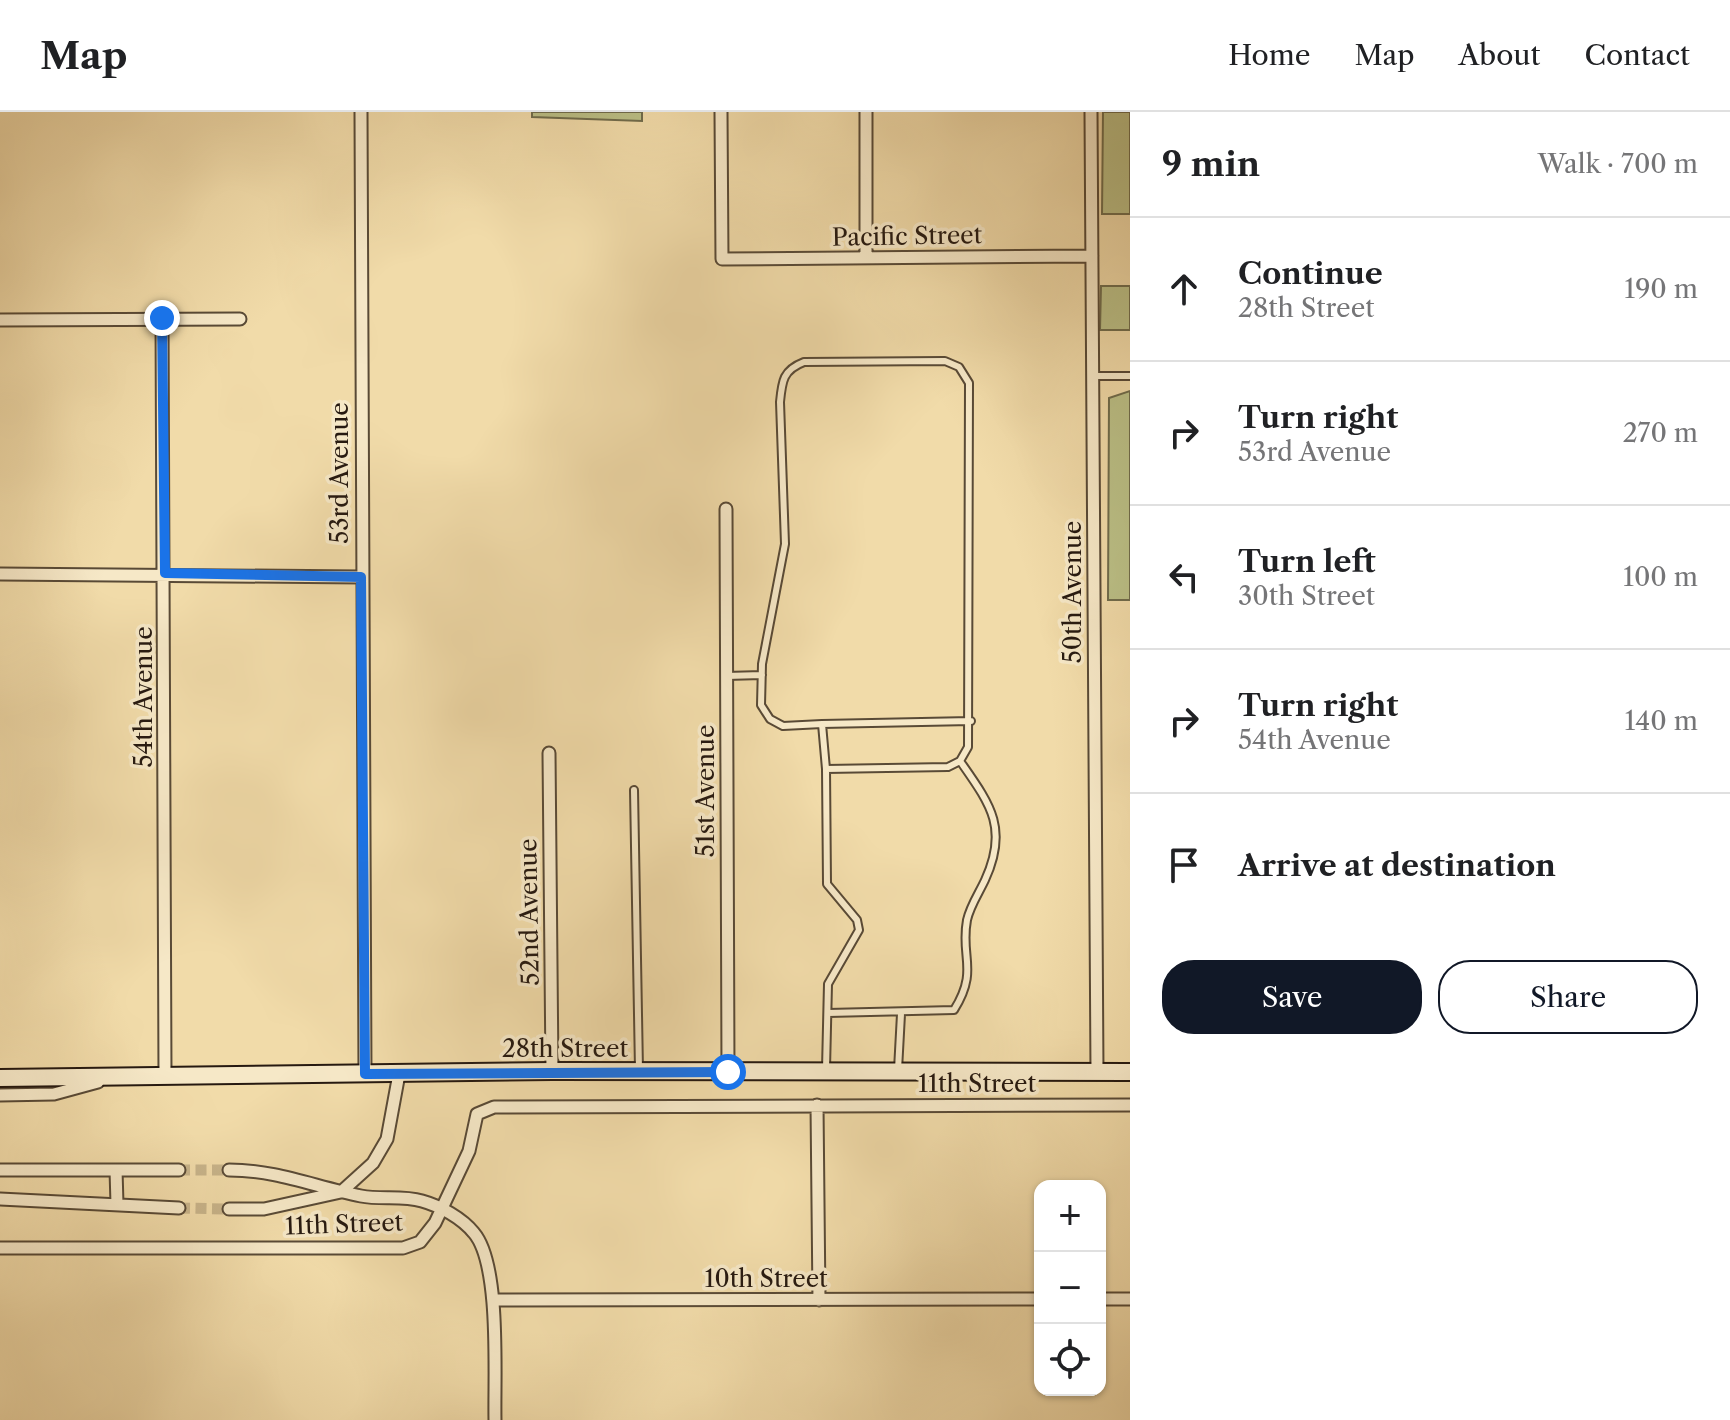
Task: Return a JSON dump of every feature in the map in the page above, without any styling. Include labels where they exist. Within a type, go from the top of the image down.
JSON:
[{"type":"main road","name":"28th Street","points":[[0,1078],[552,1071],[1130,1072]]},
{"type":"street","name":"53rd Avenue","points":[[361,112],[365,1074]]},
{"type":"street","name":"Pacific Street","points":[[721,112],[722,259],[1092,256]]},
{"type":"street","points":[[866,112],[866,258]]},
{"type":"street","name":"50th Avenue","points":[[1091,112],[1097,1072]]},
{"type":"street","name":"54th Avenue","points":[[162,318],[165,1076]]},
{"type":"street","points":[[0,320],[240,319]]},
{"type":"street","name":"51st Avenue","points":[[726,509],[728,1072]]},
{"type":"street","points":[[0,574],[361,577]]},
{"type":"street","name":"52nd Avenue","points":[[549,753],[552,1071]]},
{"type":"street","points":[[229,1209],[264,1209],[341,1192],[373,1163],[387,1139],[399,1074]]},
{"type":"street","points":[[0,1095],[54,1094],[116,1077]]},
{"type":"street","points":[[817,1105],[819,1300]]},
{"type":"street","name":"11th Street","points":[[0,1248],[403,1248],[420,1242],[442,1209],[469,1151],[474,1123],[483,1109],[1130,1105]]},
{"type":"street","points":[[0,1170],[179,1170]]},
{"type":"street","points":[[116,1170],[117,1204]]},
{"type":"street","points":[[229,1170],[264,1170],[341,1192],[421,1200],[442,1209],[474,1232],[480,1243],[493,1300],[495,1420]]},
{"type":"street","points":[[0,1199],[179,1208]]},
{"type":"street","name":"10th Street","points":[[493,1300],[1034,1299]]},
{"type":"street","points":[[1106,1299],[1130,1299]]},
{"type":"lane","points":[[826,769],[948,767],[960,761],[968,747],[971,721],[969,383],[959,367],[945,361],[804,362],[790,367],[782,380],[785,544],[762,675],[761,705],[770,719],[783,726],[971,721]]},
{"type":"lane","points":[[1093,376],[1130,376]]},
{"type":"lane","points":[[726,676],[762,675]]},
{"type":"lane","points":[[822,724],[826,769],[827,884],[857,920],[859,930],[828,984],[826,1072]]},
{"type":"lane","points":[[828,1013],[901,1014],[954,1010],[964,994],[970,972],[967,921],[996,856],[998,833],[993,813],[960,761]]},
{"type":"lane","points":[[634,790],[639,1072]]},
{"type":"lane","points":[[898,1072],[901,1014]]},
{"type":"green space","points":[[532,112],[642,112],[642,121],[532,117]]},
{"type":"green space","points":[[1103,112],[1130,112],[1130,214],[1102,214]]},
{"type":"green space","points":[[1101,286],[1130,286],[1130,330],[1100,330]]},
{"type":"green space","points":[[1130,391],[1130,600],[1108,600],[1109,398]]},
{"type":"tunnel","points":[[179,1170],[229,1170]]},
{"type":"tunnel","points":[[179,1208],[229,1209]]},
{"type":"route","points":[[162,318],[165,573],[361,577],[365,1074],[728,1072]]}]
